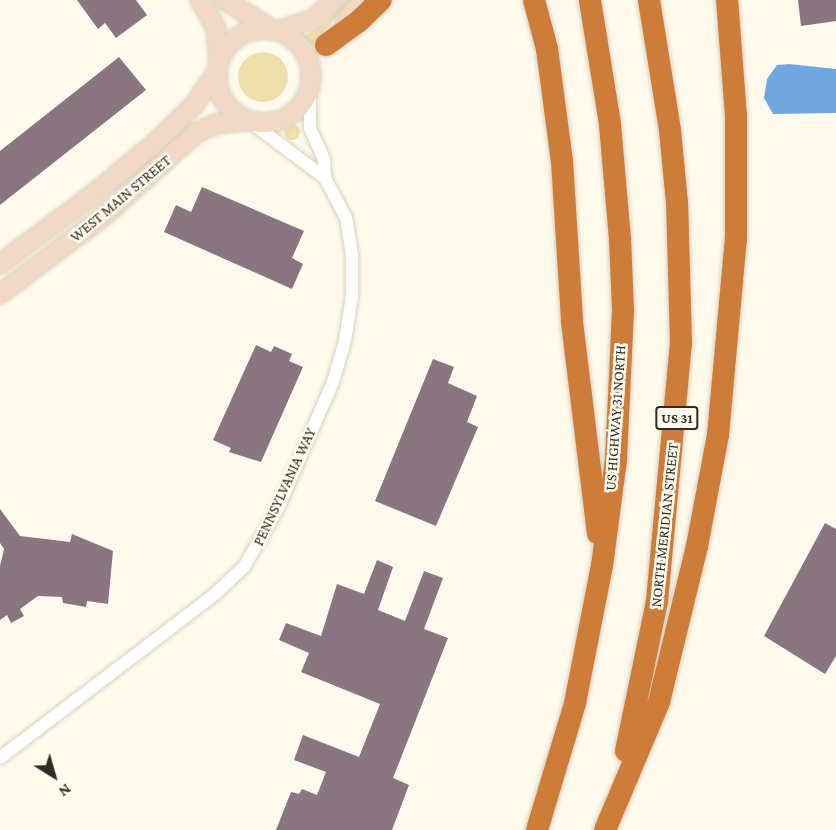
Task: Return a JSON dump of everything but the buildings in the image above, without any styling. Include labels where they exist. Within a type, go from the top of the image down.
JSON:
[{"type":"highway","points":[[326,45],[359,21],[381,0]]},
{"type":"highway","points":[[519,0],[541,26]]},
{"type":"highway","points":[[534,0],[541,26],[562,161],[572,322],[602,566]]},
{"type":"highway","name":"US HIGHWAY 31 NORTH","points":[[537,830],[575,703],[602,566],[616,459],[624,310],[615,172],[590,0]]},
{"type":"highway","name":"NORTH MERIDIAN STREET","points":[[603,830],[632,727],[651,644],[678,413],[681,343],[677,202],[670,130],[649,0]]},
{"type":"highway","points":[[603,830],[659,702],[697,546],[718,435],[736,239],[736,116],[727,0]]},
{"type":"main road","points":[[200,0],[216,28],[218,67],[226,104],[248,120],[268,122],[287,116],[302,102],[326,45],[364,0]]},
{"type":"main road","points":[[225,0],[276,31],[304,52],[310,80]]},
{"type":"main road","points":[[218,67],[228,45],[243,34],[276,31],[314,19],[334,0]]},
{"type":"main road","name":"WEST MAIN STREET","points":[[0,264],[147,149],[189,111],[218,67]]},
{"type":"main road","name":"WEST MAIN STREET","points":[[0,294],[120,203],[196,133],[216,124],[248,120]]},
{"type":"street","name":"PENNSYLVANIA WAY","points":[[310,80],[310,128],[324,159],[325,178]]},
{"type":"street","name":"PENNSYLVANIA WAY","points":[[0,758],[215,594],[257,548],[333,382],[347,331],[353,282],[351,239],[341,206],[325,178],[272,134],[248,120]]},
{"type":"shaded area","points":[[345,0],[352,0],[311,46],[304,36],[327,22]]},
{"type":"shaded area","points":[[258,52],[268,52],[281,59],[288,72],[288,82],[281,95],[268,102],[258,102],[249,98],[242,91],[238,82],[238,72],[242,63],[249,56]]},
{"type":"shaded area","points":[[292,124],[298,126],[300,132],[298,138],[292,140],[286,138],[284,132],[286,126]]},
{"type":"water","points":[[789,64],[836,69],[836,113],[773,114],[764,98],[767,79],[777,65]]}]
